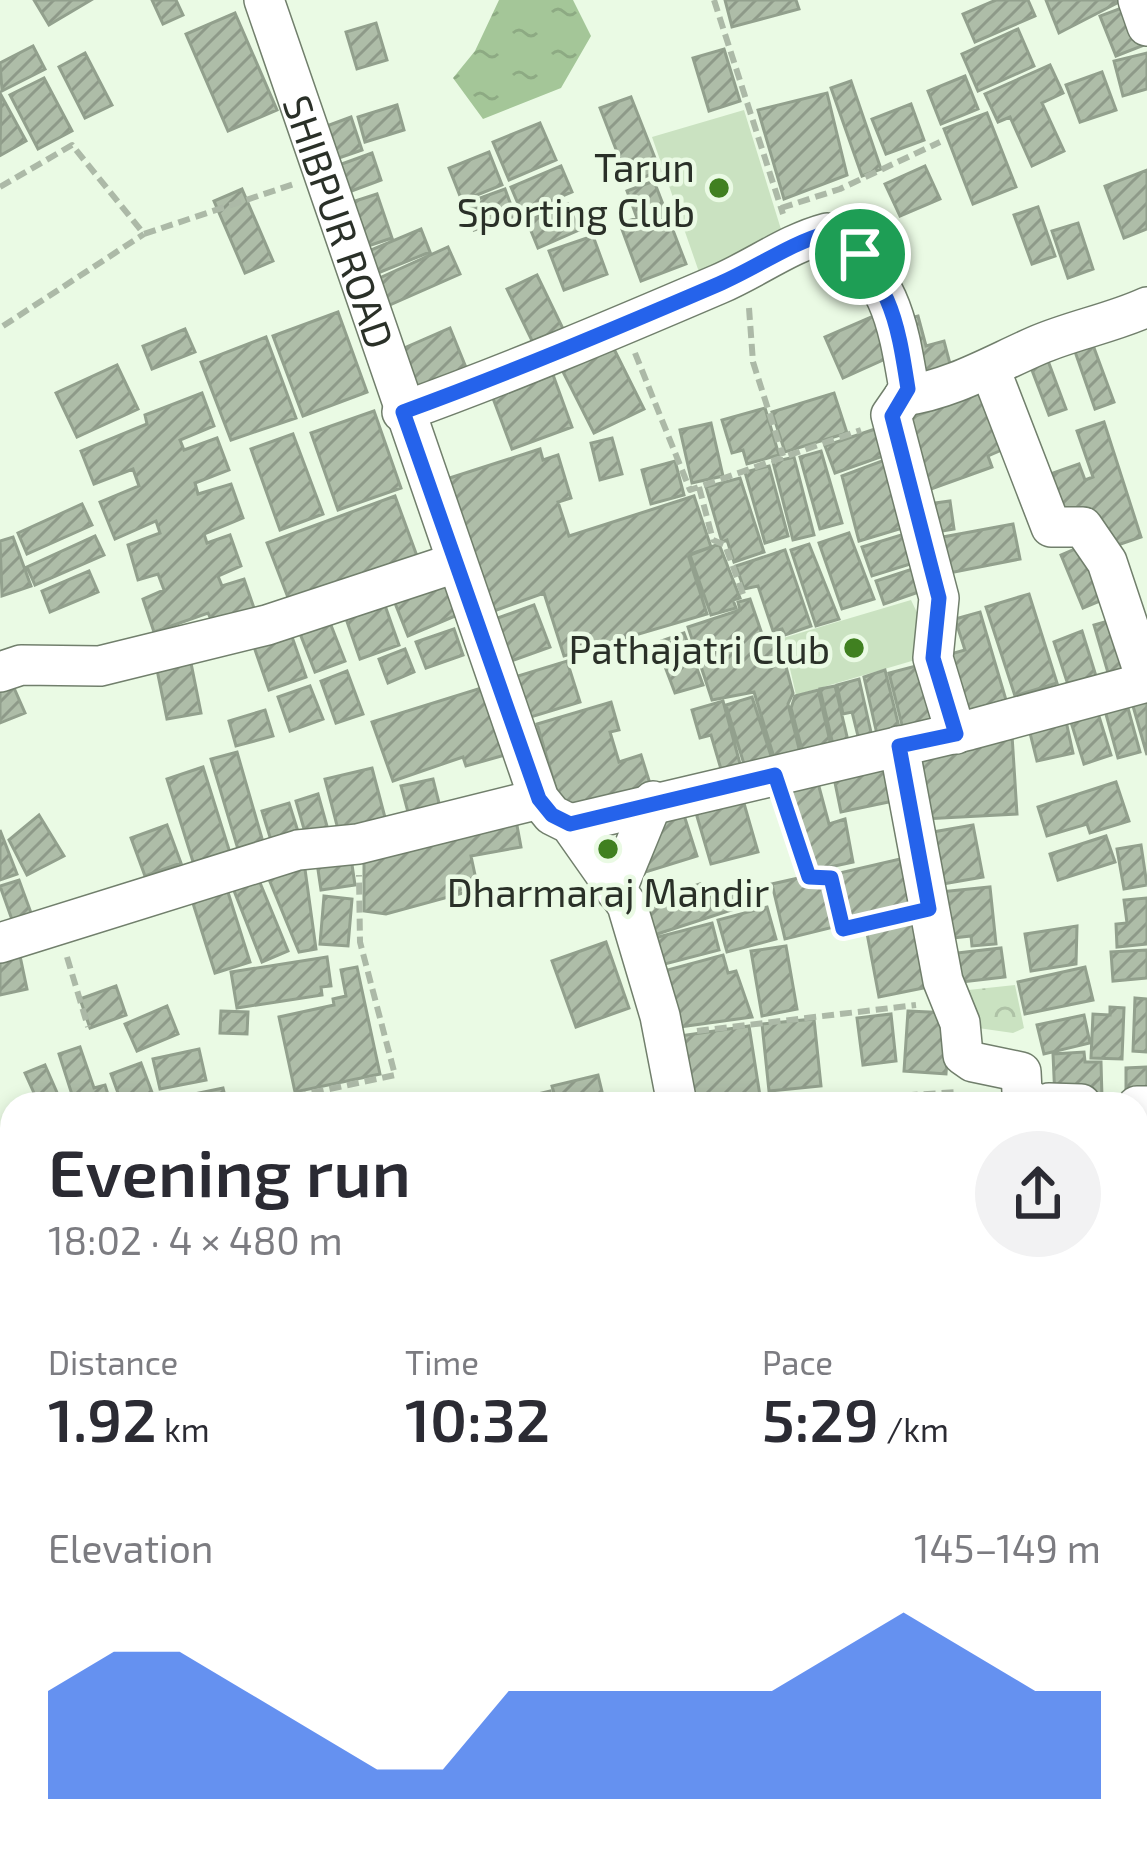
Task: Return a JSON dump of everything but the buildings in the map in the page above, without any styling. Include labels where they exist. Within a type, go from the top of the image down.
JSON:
[{"type":"street","name":"SHIBPUR ROAD","points":[[264,0],[539,799]]},
{"type":"street","points":[[1138,0],[1147,26]]},
{"type":"street","points":[[403,412],[540,362],[746,272],[790,224],[827,233],[860,254],[884,285],[901,344],[908,389],[898,408],[939,598],[933,658],[956,734]]},
{"type":"street","points":[[898,408],[1034,346],[1147,307]]},
{"type":"street","points":[[570,824],[956,734],[1147,682],[1107,562],[1083,527],[1051,527],[990,369]]},
{"type":"street","points":[[0,671],[21,665],[100,666],[268,626],[455,563]]},
{"type":"street","points":[[899,746],[929,909],[963,1055],[973,1062],[1021,1072],[1022,1092]]},
{"type":"street","points":[[0,943],[298,850],[358,844],[539,799],[552,815],[570,824],[627,905],[675,1092]]},
{"type":"street","points":[[616,890],[653,801]]},
{"type":"path","points":[[714,0],[790,224],[840,189],[940,142]]},
{"type":"path","points":[[0,187],[72,145],[144,234]]},
{"type":"path","points":[[3,326],[144,234],[323,175]]},
{"type":"path","points":[[746,272],[753,362],[783,456]]},
{"type":"path","points":[[623,322],[690,490],[898,408]]},
{"type":"path","points":[[699,487],[713,540],[725,545],[743,594]]},
{"type":"path","points":[[775,775],[809,877],[831,878],[843,929],[929,909]]},
{"type":"path","points":[[315,1092],[395,1075],[360,942],[358,844]]},
{"type":"path","points":[[57,925],[88,1027]]},
{"type":"path","points":[[664,1036],[952,1005]]},
{"type":"path","points":[[950,1092],[964,1091]]},
{"type":"green space","name":"Tarun Sporting Club","points":[[744,110],[784,239],[699,272],[652,137]]},
{"type":"green space","name":"Pathajatri Club","points":[[911,600],[923,625],[922,658],[796,695],[783,638]]},
{"type":"green space","points":[[1015,985],[1024,1028],[1013,1033],[971,1027],[959,991]]},
{"type":"water","points":[[499,0],[573,0],[591,36],[561,88],[483,119],[453,78],[475,51]]},
{"type":"place","name":"Tarun Sporting Club","points":[[719,188]]},
{"type":"place","name":"Pathajatri Club","points":[[854,648]]},
{"type":"place","name":"Dharmaraj Mandir","points":[[608,849]]},
{"type":"route","points":[[827,233],[860,254],[884,285],[901,344],[908,389],[892,416],[939,598],[933,658],[956,734],[899,746],[929,909],[843,929],[831,878],[809,877],[775,775],[570,824],[552,815],[539,799],[403,412],[575,347],[766,263],[800,241],[827,233]]}]
